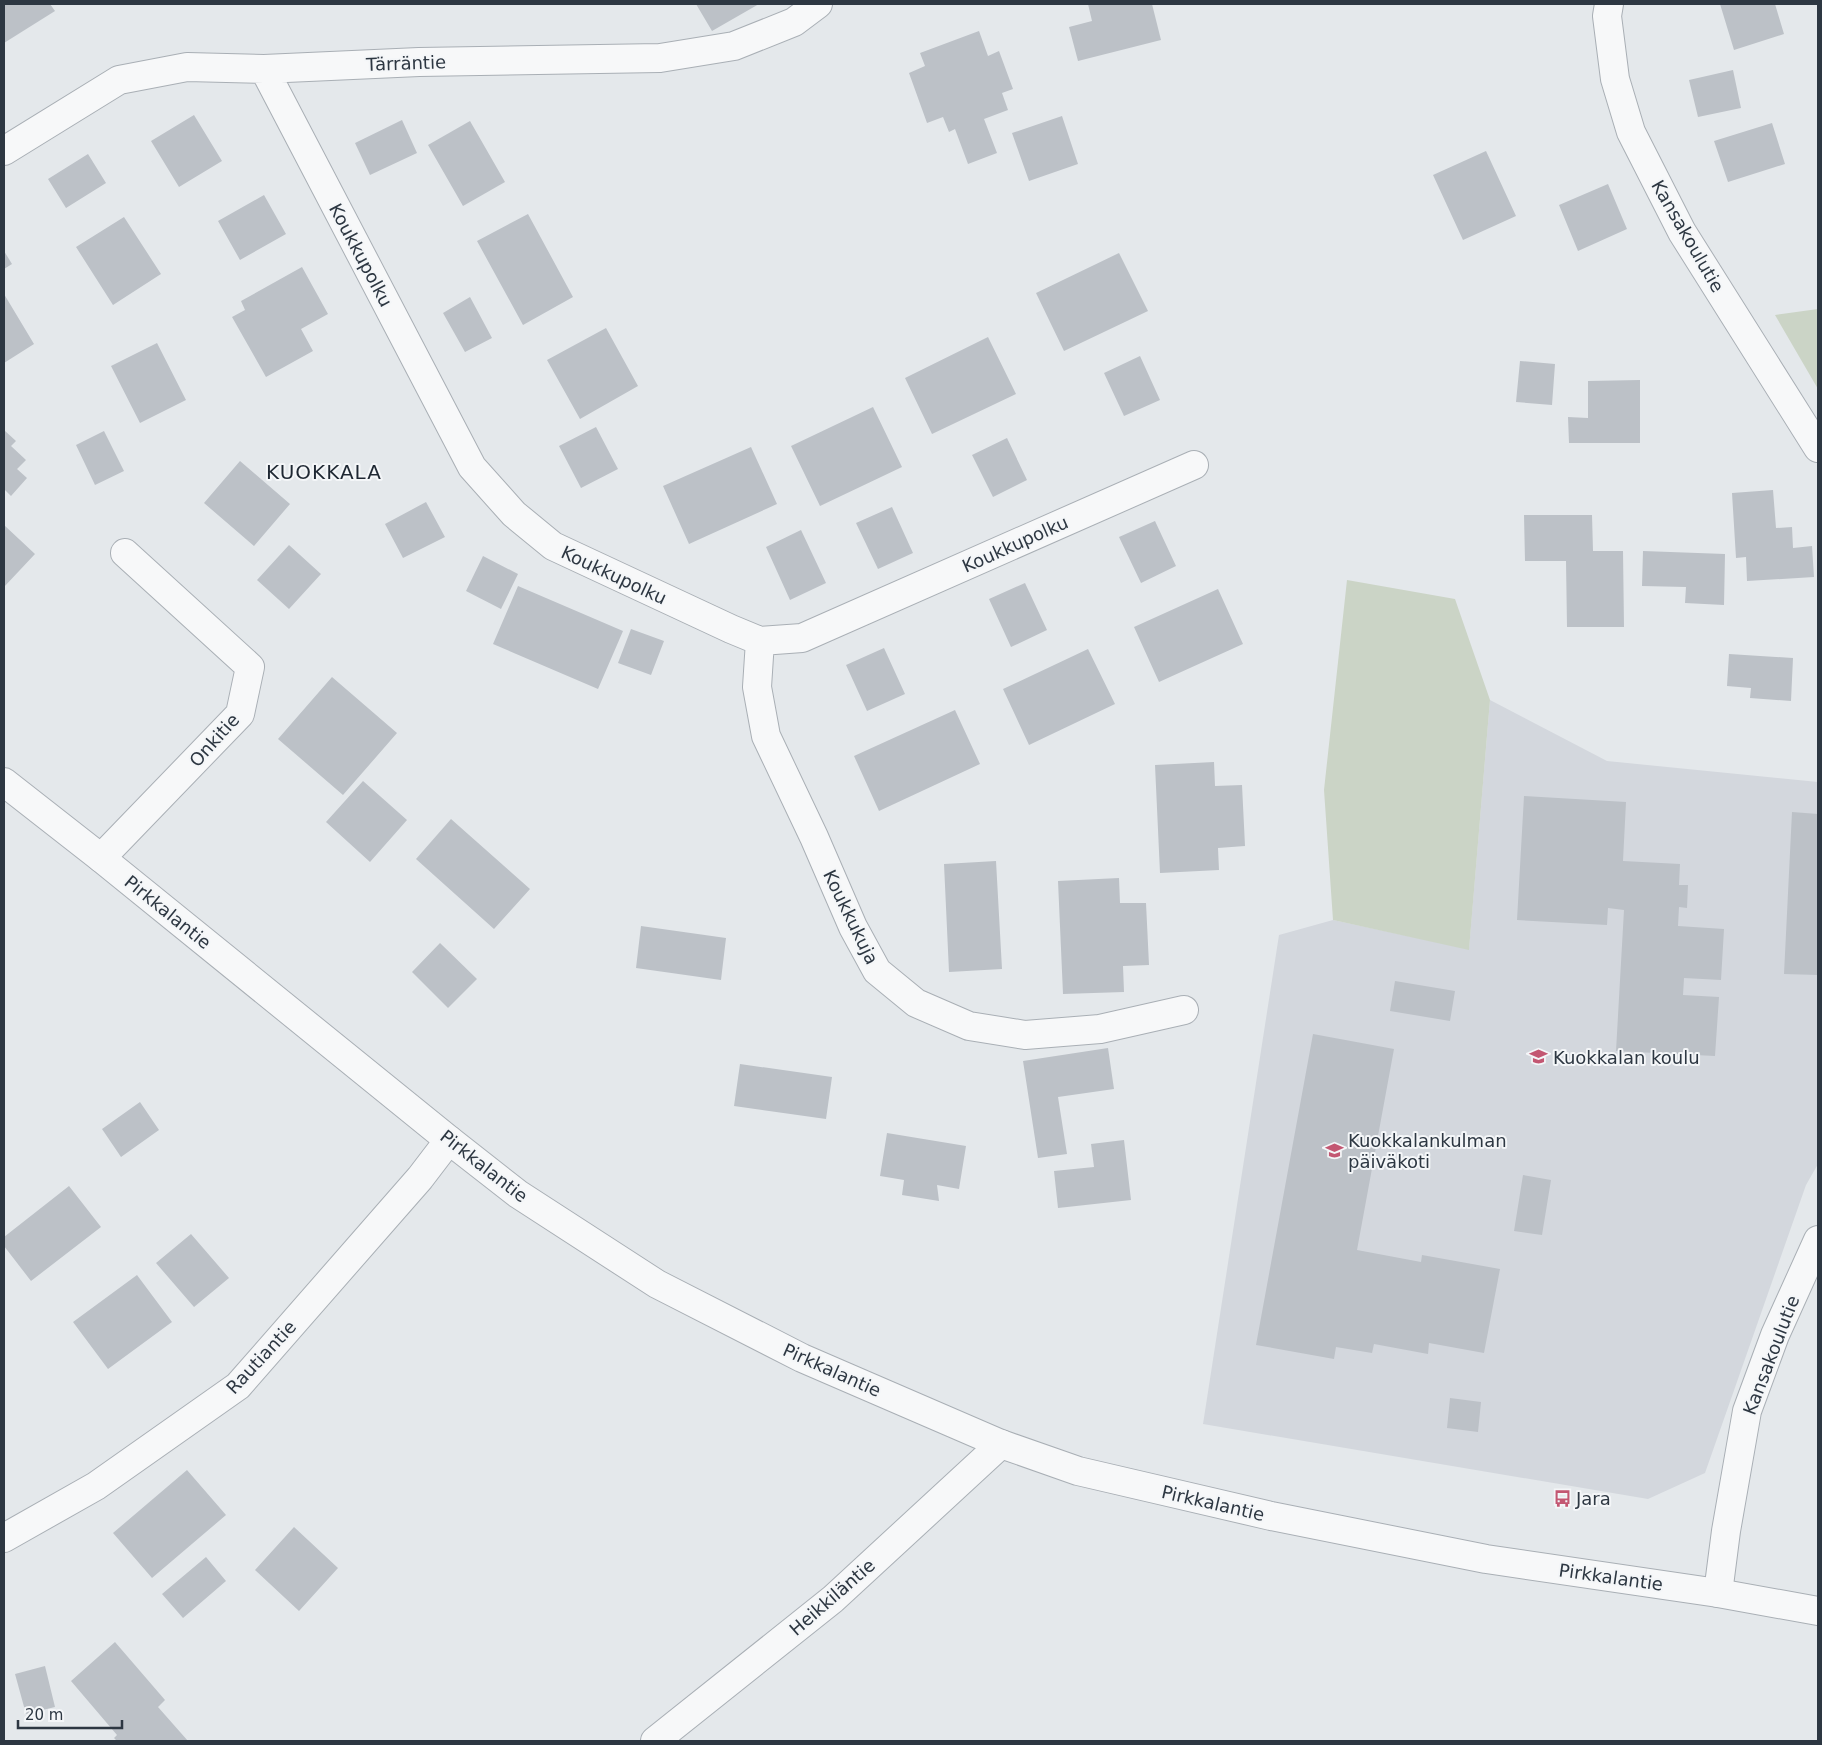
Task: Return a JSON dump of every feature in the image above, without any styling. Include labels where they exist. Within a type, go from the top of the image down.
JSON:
[{"type":"street","name":"Tärräntie","points":[[4,151],[118,80],[187,67],[264,69],[419,62],[660,58],[734,46],[794,22],[818,4]]},
{"type":"street","name":"Kansakoulutie","points":[[1609,4],[1607,16],[1615,79],[1631,132],[1682,232],[1818,448]]},
{"type":"street","name":"Koukkupolku","points":[[264,69],[472,467],[514,514],[553,546],[731,629],[760,641],[802,638],[1194,465]]},
{"type":"street","name":"Onkitie","points":[[101,858],[240,714],[250,667],[125,553]]},
{"type":"street","name":"Koukkukuja","points":[[760,641],[757,687],[766,736],[814,837],[853,927],[877,971],[916,1003],[925,1007],[969,1026],[1025,1035],[1100,1029],[1184,1010]]},
{"type":"street","name":"Pirkkalantie","points":[[4,782],[518,1194],[657,1284],[802,1358],[1001,1444],[1078,1471],[1271,1516],[1486,1559],[1718,1593],[1818,1611]]},
{"type":"street","name":"Rautiantie","points":[[4,1538],[96,1486],[238,1386],[420,1178],[449,1140]]},
{"type":"street","name":"Kansakoulutie","points":[[1718,1593],[1747,1411],[1775,1335],[1818,1240]]},
{"type":"street","name":"Heikkiläntie","points":[[655,1741],[833,1598],[1001,1444]]},
{"type":"shaded area","name":"Kuokkalan koulu","points":[[1490,700],[1607,761],[1818,782],[1818,1164],[1806,1185],[1705,1473],[1648,1499],[1203,1424],[1279,935],[1333,920],[1469,949]]},
{"type":"green space","points":[[1818,309],[1818,389],[1775,315]]},
{"type":"green space","points":[[1347,580],[1455,599],[1490,700],[1469,950],[1333,920],[1324,790]]},
{"type":"building","points":[[4,4],[50,4],[55,11],[4,43]]},
{"type":"building","points":[[696,4],[759,4],[712,31]]},
{"type":"building","points":[[1088,4],[1152,4],[1161,40],[1078,61],[1069,27],[1092,21]]},
{"type":"building","points":[[1720,4],[1775,4],[1784,34],[1734,50]]},
{"type":"building","points":[[979,31],[988,56],[999,51],[1013,89],[1002,93],[1008,110],[984,119],[997,153],[968,164],[955,129],[949,132],[943,117],[927,123],[909,73],[925,66],[920,53]]},
{"type":"building","points":[[1733,70],[1741,108],[1698,117],[1689,80]]},
{"type":"building","points":[[194,115],[222,161],[179,187],[151,141]]},
{"type":"building","points":[[1062,116],[1078,164],[1029,181],[1012,133]]},
{"type":"building","points":[[402,120],[417,153],[370,175],[355,143]]},
{"type":"building","points":[[470,121],[505,182],[463,206],[428,145]]},
{"type":"building","points":[[1772,123],[1785,164],[1728,182],[1714,141]]},
{"type":"building","points":[[1486,151],[1516,216],[1463,240],[1433,175]]},
{"type":"building","points":[[88,154],[106,183],[66,208],[48,179]]},
{"type":"building","points":[[1608,184],[1627,229],[1578,251],[1559,205]]},
{"type":"building","points":[[264,195],[286,234],[240,260],[218,221]]},
{"type":"building","points":[[528,214],[573,297],[523,325],[477,241]]},
{"type":"building","points":[[124,217],[161,274],[113,305],[76,247]]},
{"type":"building","points":[[4,251],[12,264],[4,269]]},
{"type":"building","points":[[1119,253],[1148,311],[1064,351],[1036,293]]},
{"type":"building","points":[[302,267],[328,314],[301,329],[313,351],[266,377],[232,317],[245,310],[241,301]]},
{"type":"building","points":[[4,294],[34,344],[4,363]]},
{"type":"building","points":[[470,297],[492,338],[465,352],[443,313]]},
{"type":"building","points":[[606,328],[638,386],[580,419],[547,360]]},
{"type":"building","points":[[988,337],[1016,394],[932,434],[905,378]]},
{"type":"building","points":[[157,343],[186,400],[140,423],[111,366]]},
{"type":"building","points":[[1140,356],[1160,400],[1124,416],[1104,373]]},
{"type":"building","points":[[1520,361],[1555,364],[1552,405],[1516,402]]},
{"type":"building","points":[[1640,380],[1640,443],[1569,443],[1568,417],[1588,418],[1588,381]]},
{"type":"building","points":[[873,407],[902,467],[820,506],[791,446]]},
{"type":"building","points":[[596,427],[618,469],[581,488],[559,446]]},
{"type":"building","points":[[4,430],[16,441],[11,446],[26,460],[17,469],[27,478],[11,496],[4,489]]},
{"type":"building","points":[[104,431],[124,471],[95,485],[76,445]]},
{"type":"building","points":[[1007,438],[1027,480],[993,497],[972,455]]},
{"type":"building","points":[[751,447],[777,504],[689,544],[663,486]]},
{"type":"building","points":[[240,461],[290,504],[254,546],[204,503]]},
{"type":"building","points":[[1773,490],[1776,528],[1792,527],[1793,548],[1812,546],[1814,577],[1747,581],[1746,557],[1736,558],[1732,493]]},
{"type":"building","points":[[426,502],[445,537],[403,558],[385,524]]},
{"type":"building","points":[[892,507],[913,553],[878,569],[856,523]]},
{"type":"building","points":[[1524,515],[1592,515],[1593,551],[1623,551],[1624,627],[1567,627],[1566,561],[1525,561]]},
{"type":"building","points":[[1155,521],[1176,566],[1141,583],[1119,537]]},
{"type":"building","points":[[4,525],[35,554],[4,587]]},
{"type":"building","points":[[801,530],[826,583],[790,600],[766,547]]},
{"type":"building","points":[[289,545],[321,574],[289,609],[257,580]]},
{"type":"building","points":[[1643,551],[1725,554],[1724,605],[1685,603],[1686,587],[1642,586]]},
{"type":"building","points":[[483,556],[518,574],[501,609],[466,591]]},
{"type":"building","points":[[1025,583],[1047,630],[1011,647],[989,599]]},
{"type":"building","points":[[518,586],[623,631],[598,689],[493,644]]},
{"type":"building","points":[[1218,589],[1243,644],[1159,682],[1134,627]]},
{"type":"building","points":[[631,629],[664,641],[651,675],[618,663]]},
{"type":"building","points":[[884,648],[905,694],[867,711],[846,665]]},
{"type":"building","points":[[1088,649],[1115,704],[1029,745],[1003,689]]},
{"type":"building","points":[[1729,654],[1793,658],[1791,701],[1750,698],[1751,688],[1727,686]]},
{"type":"building","points":[[332,677],[397,733],[343,795],[278,739]]},
{"type":"building","points":[[955,710],[980,764],[879,811],[854,756]]},
{"type":"building","points":[[1214,762],[1215,786],[1242,785],[1245,846],[1218,848],[1219,870],[1160,873],[1155,765]]},
{"type":"building","points":[[363,781],[407,820],[370,862],[326,822]]},
{"type":"building","points":[[1524,796],[1626,802],[1623,861],[1680,864],[1679,885],[1688,885],[1687,908],[1679,907],[1678,926],[1724,929],[1721,980],[1684,978],[1683,995],[1719,997],[1715,1056],[1616,1051],[1624,910],[1608,908],[1607,925],[1517,920]]},
{"type":"building","points":[[1792,812],[1818,814],[1818,975],[1784,974]]},
{"type":"building","points":[[451,819],[530,889],[494,929],[416,859]]},
{"type":"building","points":[[996,861],[1002,969],[949,972],[944,864]]},
{"type":"building","points":[[1119,878],[1120,903],[1146,903],[1149,965],[1123,966],[1124,992],[1063,994],[1058,881]]},
{"type":"building","points":[[641,926],[726,938],[721,980],[636,968]]},
{"type":"building","points":[[440,943],[477,979],[448,1008],[412,972]]},
{"type":"building","points":[[1395,981],[1455,991],[1450,1021],[1390,1011]]},
{"type":"building","name":"Kuokkalankulman päiväkoti","points":[[1313,1034],[1394,1049],[1357,1250],[1421,1262],[1422,1255],[1500,1269],[1484,1353],[1429,1343],[1428,1354],[1374,1344],[1372,1353],[1336,1347],[1334,1359],[1256,1345]]},
{"type":"building","points":[[1108,1048],[1114,1089],[1058,1097],[1067,1154],[1038,1158],[1023,1061]]},
{"type":"building","points":[[740,1064],[832,1077],[826,1119],[734,1106]]},
{"type":"building","points":[[140,1102],[159,1130],[121,1157],[102,1129]]},
{"type":"building","points":[[887,1133],[966,1146],[959,1189],[937,1185],[939,1201],[902,1195],[904,1180],[880,1176]]},
{"type":"building","points":[[1124,1140],[1131,1200],[1058,1208],[1054,1171],[1094,1167],[1091,1144]]},
{"type":"building","points":[[1523,1175],[1551,1180],[1542,1235],[1514,1231]]},
{"type":"building","points":[[69,1186],[101,1227],[31,1281],[4,1246],[4,1237]]},
{"type":"building","points":[[191,1234],[229,1278],[194,1307],[156,1263]]},
{"type":"building","points":[[137,1275],[172,1322],[108,1369],[73,1322]]},
{"type":"building","points":[[1450,1398],[1481,1402],[1478,1432],[1447,1428]]},
{"type":"building","points":[[187,1470],[226,1515],[152,1578],[113,1533]]},
{"type":"building","points":[[294,1527],[338,1568],[299,1611],[255,1570]]},
{"type":"building","points":[[206,1557],[226,1581],[183,1618],[162,1594]]},
{"type":"building","points":[[115,1642],[165,1700],[158,1707],[188,1741],[117,1741],[114,1738],[117,1735],[71,1681]]},
{"type":"building","points":[[45,1666],[55,1707],[26,1714],[15,1674]]},
{"type":"place","name":"Kuokkalan koulu","points":[[1539,1057]]},
{"type":"place","name":"Kuokkalankulman päiväkoti","points":[[1334,1150]]},
{"type":"place","name":"Jara","points":[[1562,1498]]},
{"type":"district","name":"KUOKKALA","points":[[324,472]]}]
